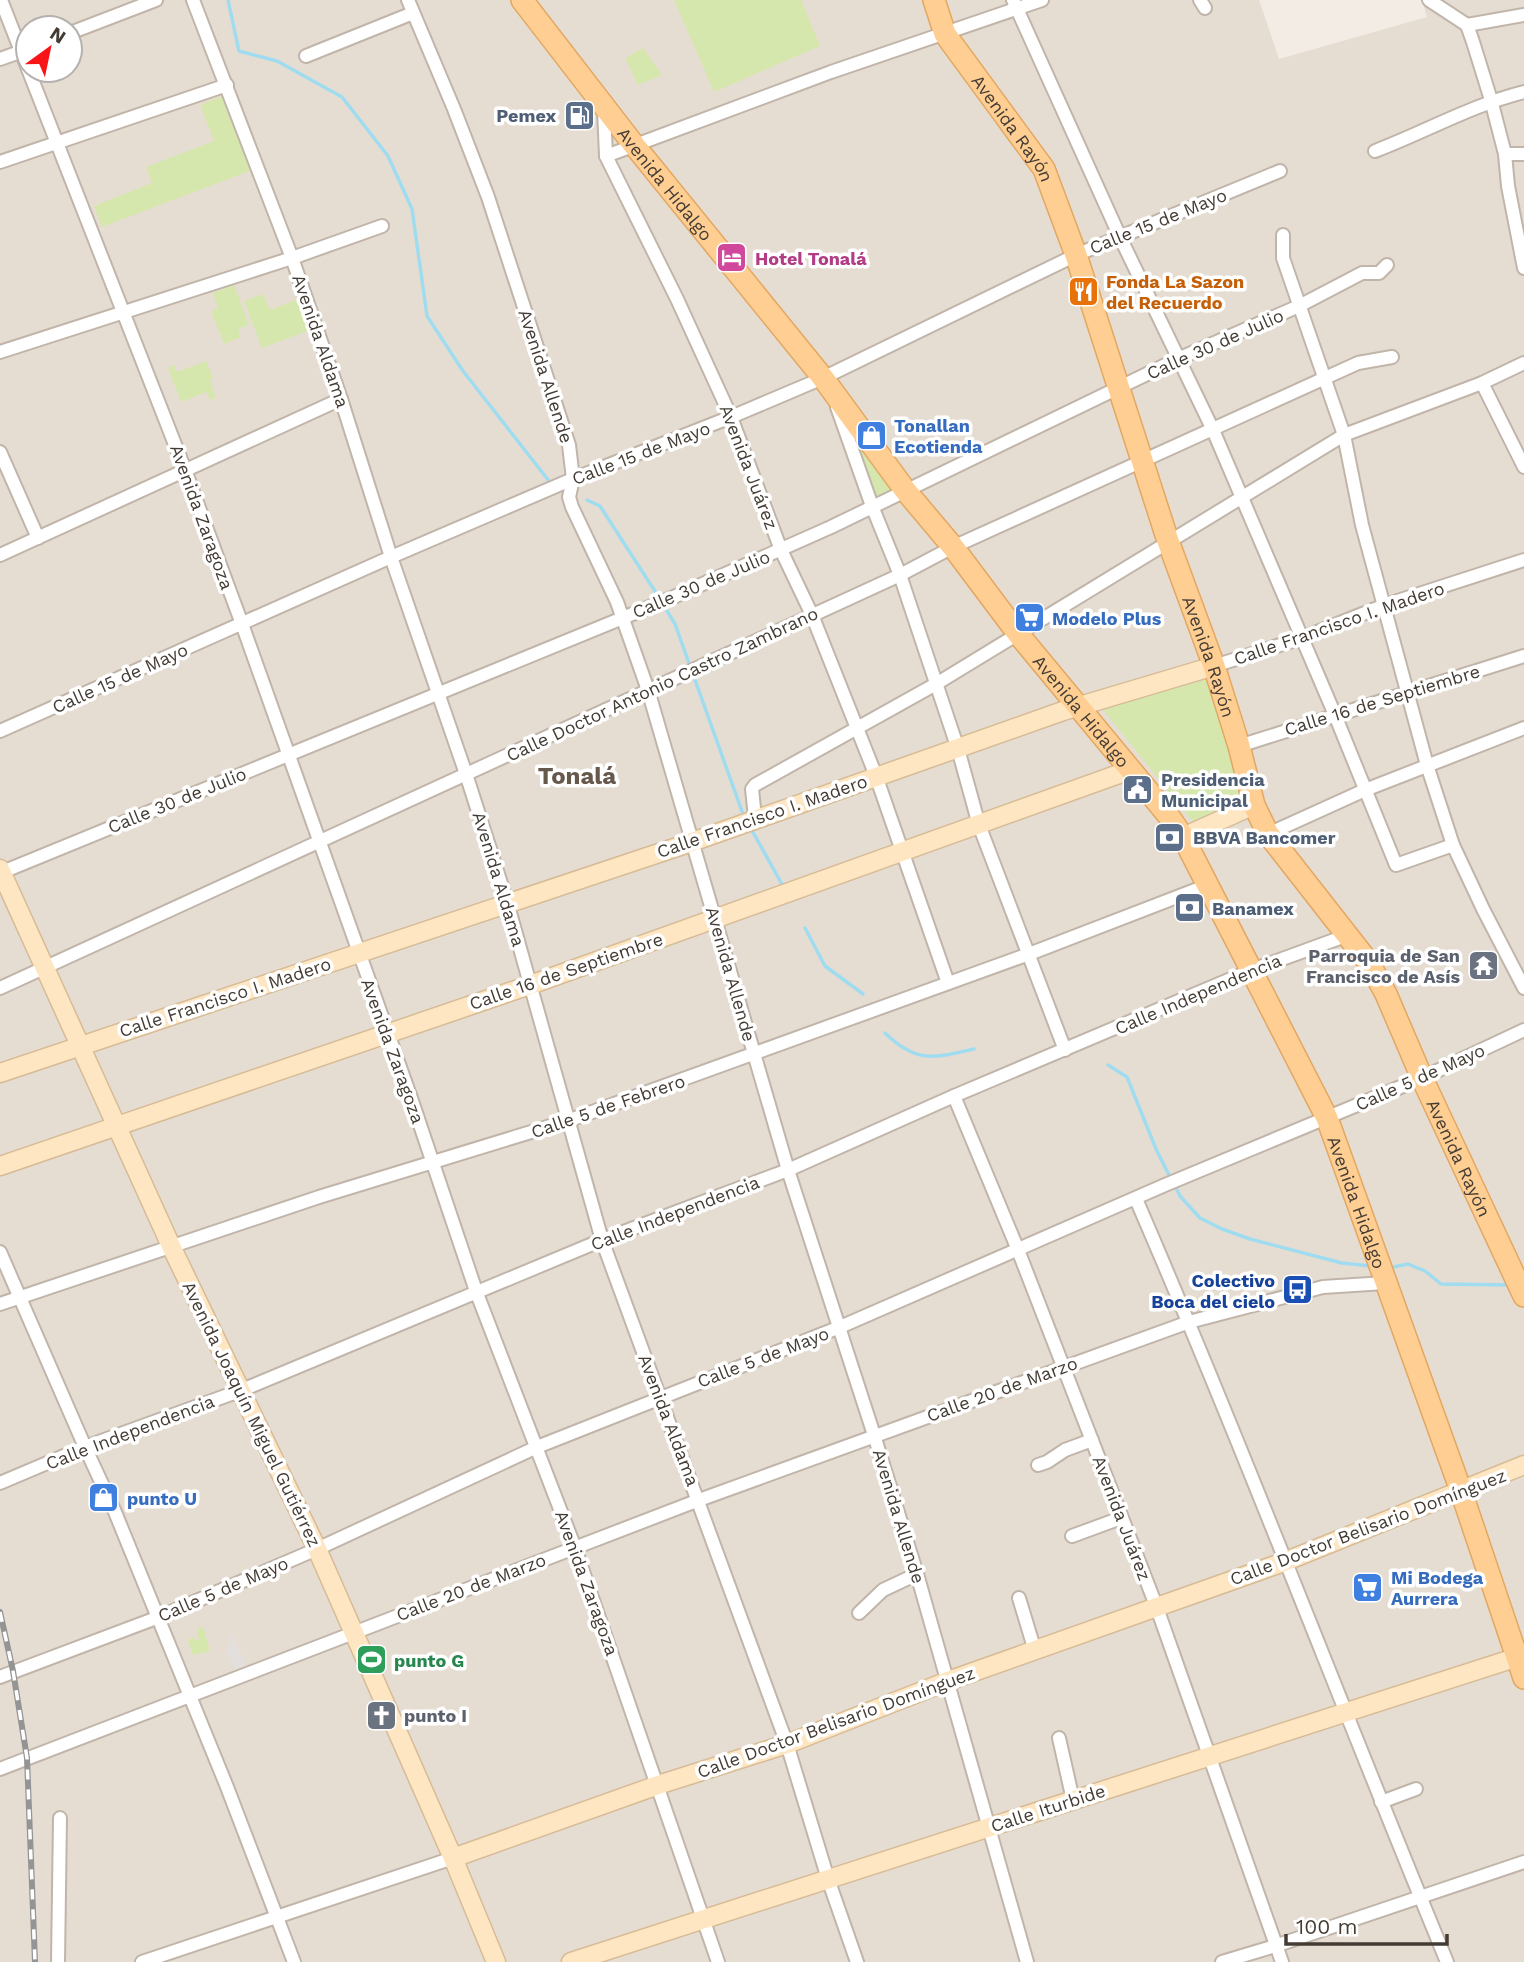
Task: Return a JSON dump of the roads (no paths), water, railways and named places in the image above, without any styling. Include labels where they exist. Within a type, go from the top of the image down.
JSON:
[{"type":"main road","name":"Avenida Hidalgo","points":[[522,0],[634,145],[827,383],[905,490],[953,547],[1018,635],[1183,836],[1327,1118],[1521,1656],[1524,1678]]},
{"type":"main road","name":"Avenida Rayón","points":[[934,0],[945,34],[1044,169],[1076,255],[1168,541],[1214,666],[1254,805],[1268,834],[1348,934],[1387,994],[1422,1077],[1524,1296]]},
{"type":"street","points":[[1,0],[14,28]]},
{"type":"street","points":[[84,28],[156,0]]},
{"type":"street","name":"Avenida Aldama","points":[[193,0],[292,258],[341,399],[391,557],[467,774],[508,902],[603,1240],[787,1744],[828,1879],[857,1962]]},
{"type":"street","name":"Avenida Allende","points":[[408,0],[488,197],[569,445],[573,479],[569,497],[572,507],[629,614],[648,690],[714,919],[789,1170],[917,1574],[1027,1962]]},
{"type":"street","points":[[604,105],[606,156],[831,72],[945,34],[1015,5],[1042,0]]},
{"type":"street","points":[[1429,0],[1467,25],[1505,154],[1509,198],[1524,268]]},
{"type":"street","points":[[1015,5],[1120,237],[1213,430],[1396,865],[1453,845]]},
{"type":"street","points":[[306,56],[413,13]]},
{"type":"street","points":[[1467,25],[1524,15]]},
{"type":"street","name":"Avenida Zaragoza","points":[[36,84],[56,144],[185,470],[242,624],[477,1291],[575,1548],[718,1962]]},
{"type":"street","points":[[0,162],[227,85]]},
{"type":"street","points":[[1375,151],[1422,133],[1491,100],[1524,92]]},
{"type":"street","points":[[1505,154],[1524,154]]},
{"type":"street","name":"Avenida Juárez","points":[[606,156],[677,299],[731,417],[781,550],[812,615],[876,776],[948,983]]},
{"type":"street","name":"Calle 15 de Mayo","points":[[0,731],[573,479],[731,417],[827,383],[1076,255],[1280,171]]},
{"type":"street","points":[[0,352],[292,258],[382,226]]},
{"type":"street","points":[[1283,235],[1283,258],[1344,435],[1362,525],[1427,765],[1453,845],[1483,909],[1522,980]]},
{"type":"street","name":"Calle 30 de Julio","points":[[0,871],[669,599],[781,550],[1180,358],[1299,306],[1362,273],[1379,273],[1387,265]]},
{"type":"street","name":"Calle Doctor Antonio Castro Zambrano","points":[[0,988],[1324,378],[1358,363],[1392,357]]},
{"type":"street","points":[[752,819],[753,786],[936,684],[1344,435],[1482,383],[1524,363]]},
{"type":"street","points":[[827,383],[900,575],[958,749],[979,825],[1065,1050]]},
{"type":"street","points":[[1482,383],[1524,467]]},
{"type":"street","points":[[0,555],[341,399]]},
{"type":"street","points":[[0,452],[38,538]]},
{"type":"street","name":"Calle Francisco I. Madero","points":[[0,1073],[692,842],[1077,706],[1302,638],[1385,605],[1524,560]]},
{"type":"street","name":"Calle 16 de Septiembre","points":[[1239,746],[1524,656]]},
{"type":"street","points":[[1268,834],[1364,790],[1524,727]]},
{"type":"street","name":"Calle 16 de Septiembre","points":[[0,1166],[530,985],[1130,771]]},
{"type":"street","points":[[1183,836],[1254,805]]},
{"type":"street","name":"Avenida Joaquín Miguel Gutiérrez","points":[[0,871],[170,1245],[317,1549],[496,1962]]},
{"type":"street","name":"Calle 5 de Febrero","points":[[0,1304],[170,1245],[570,1120],[1029,954],[1208,885]]},
{"type":"street","name":"Calle Independencia","points":[[0,1483],[85,1447],[242,1390],[603,1240],[789,1170],[954,1096],[1252,970],[1348,934]]},
{"type":"street","name":"Calle 5 de Mayo","points":[[0,1677],[159,1617],[317,1549],[537,1447],[840,1327],[1422,1077],[1524,1030]]},
{"type":"street","name":"Avenida Juárez","points":[[954,1096],[1018,1250],[1157,1608],[1282,1962]]},
{"type":"street","points":[[1136,1199],[1189,1322],[1344,1713],[1447,1962]]},
{"type":"street","points":[[0,1252],[116,1512],[294,1962]]},
{"type":"street","name":"Calle 20 de Marzo","points":[[0,1769],[699,1500],[1189,1322],[1323,1287],[1385,1281]]},
{"type":"street","points":[[1038,1465],[1065,1450],[1092,1440]]},
{"type":"street","name":"Calle Doctor Belisario Domínguez","points":[[142,1962],[453,1858],[658,1785],[787,1744],[948,1681],[1284,1562],[1524,1465]]},
{"type":"street","points":[[1072,1536],[1121,1518]]},
{"type":"street","points":[[859,1613],[883,1590],[917,1574]]},
{"type":"street","points":[[1019,1598],[1035,1651]]},
{"type":"street","name":"Calle Iturbide","points":[[571,1962],[1521,1656]]},
{"type":"street","points":[[1059,1738],[1073,1800]]},
{"type":"street","points":[[1381,1802],[1416,1789]]},
{"type":"street","points":[[58,1962],[60,1818]]},
{"type":"street","points":[[1222,1962],[1524,1862]]},
{"type":"waterway","points":[[228,0],[239,51],[277,61],[342,97],[388,156],[412,209],[427,316],[463,371],[549,481]]},
{"type":"waterway","points":[[587,500],[600,506],[660,599]]},
{"type":"waterway","points":[[664,606],[675,624],[744,817]]},
{"type":"waterway","points":[[750,827],[783,886]]},
{"type":"waterway","points":[[805,928],[825,966],[863,994]]},
{"type":"waterway","points":[[885,1033],[907,1050],[926,1056],[948,1055],[974,1049]]},
{"type":"waterway","points":[[1108,1065],[1127,1077],[1171,1179]]},
{"type":"waterway","points":[[1175,1186],[1180,1196],[1200,1218],[1222,1229],[1342,1263],[1371,1266]]},
{"type":"waterway","points":[[1389,1268],[1408,1264],[1425,1271],[1441,1284],[1511,1285]]},
{"type":"railway","points":[[0,1612],[27,1758],[35,1962]]},
{"type":"place","name":"Pemex","points":[[579,115]]},
{"type":"place","name":"Hotel Tonalá","points":[[732,258]]},
{"type":"place","name":"Fonda La Sazon del Recuerdo","points":[[1083,291]]},
{"type":"place","name":"Tonallan Ecotienda","points":[[871,435]]},
{"type":"place","name":"Modelo Plus","points":[[1029,618]]},
{"type":"place","name":"Presidencia Municipal","points":[[1138,789]]},
{"type":"place","name":"BBVA Bancomer","points":[[1170,837]]},
{"type":"place","name":"Banamex","points":[[1189,908]]},
{"type":"place","name":"Parroquia de San Francisco de Asís","points":[[1483,965]]},
{"type":"place","name":"Colectivo Boca del cielo","points":[[1298,1290]]},
{"type":"place","name":"punto U","points":[[104,1498]]},
{"type":"place","name":"Mi Bodega Aurrera","points":[[1368,1587]]},
{"type":"place","name":"punto G","points":[[371,1660]]},
{"type":"place","name":"punto I","points":[[381,1715]]},
{"type":"district","name":"Tonalá","points":[[577,776]]}]
